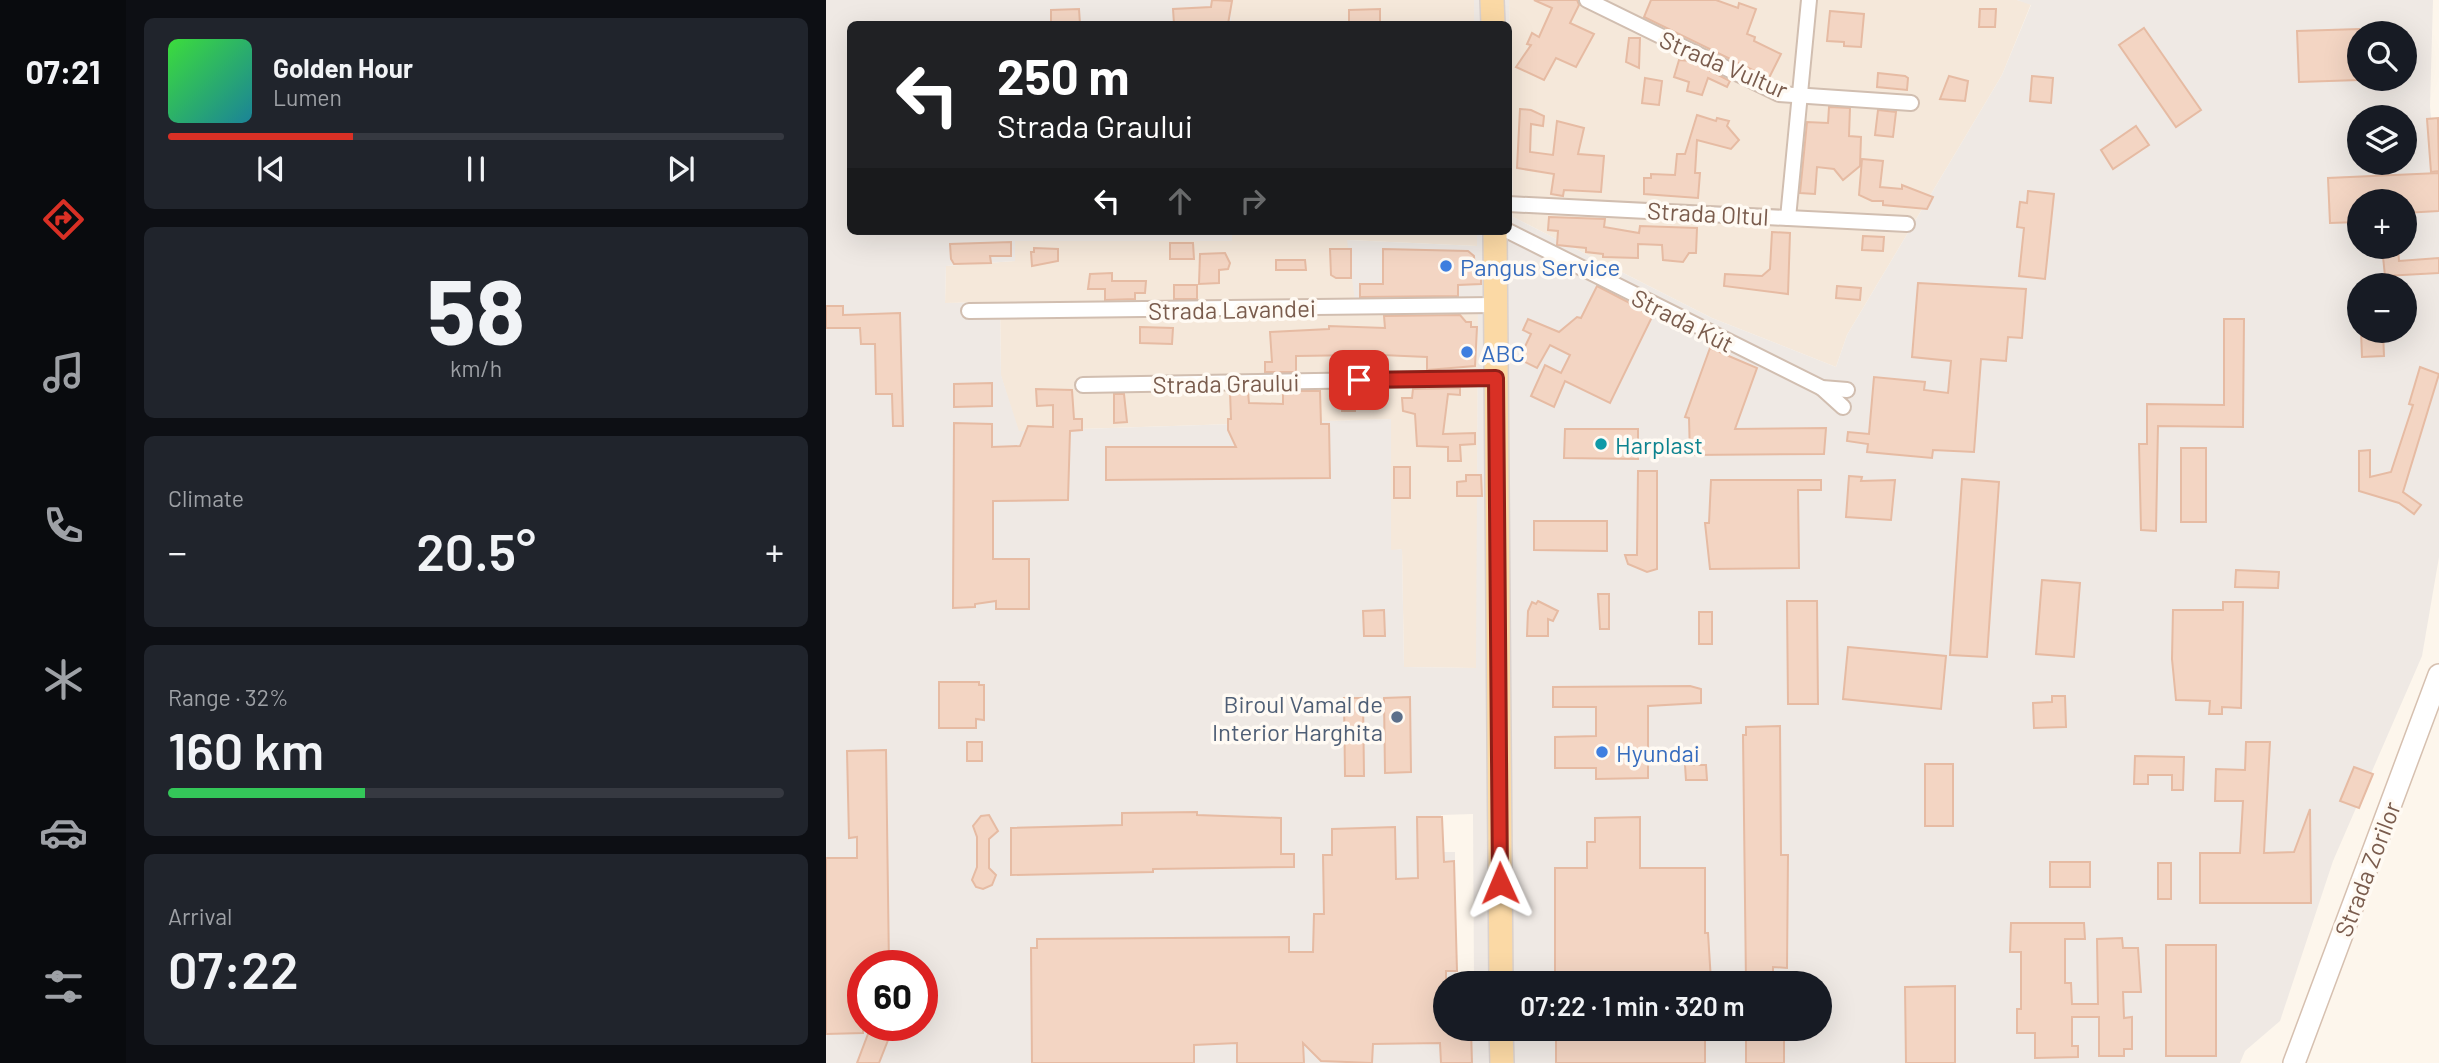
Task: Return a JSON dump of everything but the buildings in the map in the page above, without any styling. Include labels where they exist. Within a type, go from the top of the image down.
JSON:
[{"type":"main road","points":[[1493,0],[1493,21]]},
{"type":"main road","points":[[1495,235],[1501,971]]},
{"type":"main road","points":[[1501,1041],[1502,1063]]},
{"type":"street","name":"Strada Vultur","points":[[1587,0],[1779,94],[1911,103]]},
{"type":"street","points":[[1788,218],[1809,0]]},
{"type":"street","name":"Strada Oltul","points":[[1512,204],[1907,224]]},
{"type":"street","name":"Strada Kút","points":[[1512,233],[1822,388],[1843,407]]},
{"type":"street","name":"Strada Lavandei","points":[[969,312],[1495,305]]},
{"type":"street","name":"Strada Graului","points":[[1083,384],[1496,378]]},
{"type":"street","name":"Strada Kút","points":[[1822,388],[1847,390]]},
{"type":"street","name":"Strada Zorilor","points":[[2294,1063],[2439,675]]},
{"type":"shaded area","points":[[826,0],[1231,0],[1231,21],[847,21],[847,235],[1232,235],[1232,241],[1015,241],[1015,261],[946,266],[945,303],[1000,302],[1001,375],[1019,431],[1391,419],[1391,550],[1402,549],[1404,667],[1476,668],[1478,300],[1355,301],[1347,240],[1477,246],[1477,235],[1512,235],[1512,163],[1513,217],[1712,318],[1836,367],[1847,335],[2002,75],[2031,5],[2017,0],[2433,0],[2430,106],[2439,213],[2439,557],[2422,656],[2333,861],[2280,1021],[2245,1051],[2240,1063],[826,1063]],"holes":[[[1473,814],[1474,971],[1832,971],[1832,1041],[1433,1041],[1433,971],[1456,971],[1455,852],[1441,852],[1441,815]]]},
{"type":"shaded area","points":[[1231,0],[1474,0],[1474,21],[1231,21]]},
{"type":"shaded area","points":[[1474,0],[1509,0],[1509,21],[1474,21]]},
{"type":"shaded area","points":[[1509,0],[2017,0],[2031,4],[2002,75],[1847,335],[1836,367],[1712,318],[1513,217],[1512,21],[1509,21]]},
{"type":"shaded area","points":[[1232,235],[1477,235],[1477,246],[1348,240],[1478,300],[1477,668],[1404,667],[1402,549],[1391,551],[1391,419],[1018,431],[1001,376],[1000,302],[945,303],[946,266],[1015,261],[1015,241],[1232,241]]},
{"type":"place","name":"Pangus Service","points":[[1446,266]]},
{"type":"place","name":"ABC","points":[[1467,352]]},
{"type":"place","name":"Harplast","points":[[1601,444]]},
{"type":"place","name":"Biroul Vamal de Interior Harghita","points":[[1397,717]]},
{"type":"place","name":"Hyundai","points":[[1602,752]]},
{"type":"route","points":[[1359,380],[1496,378],[1500,883]]}]
